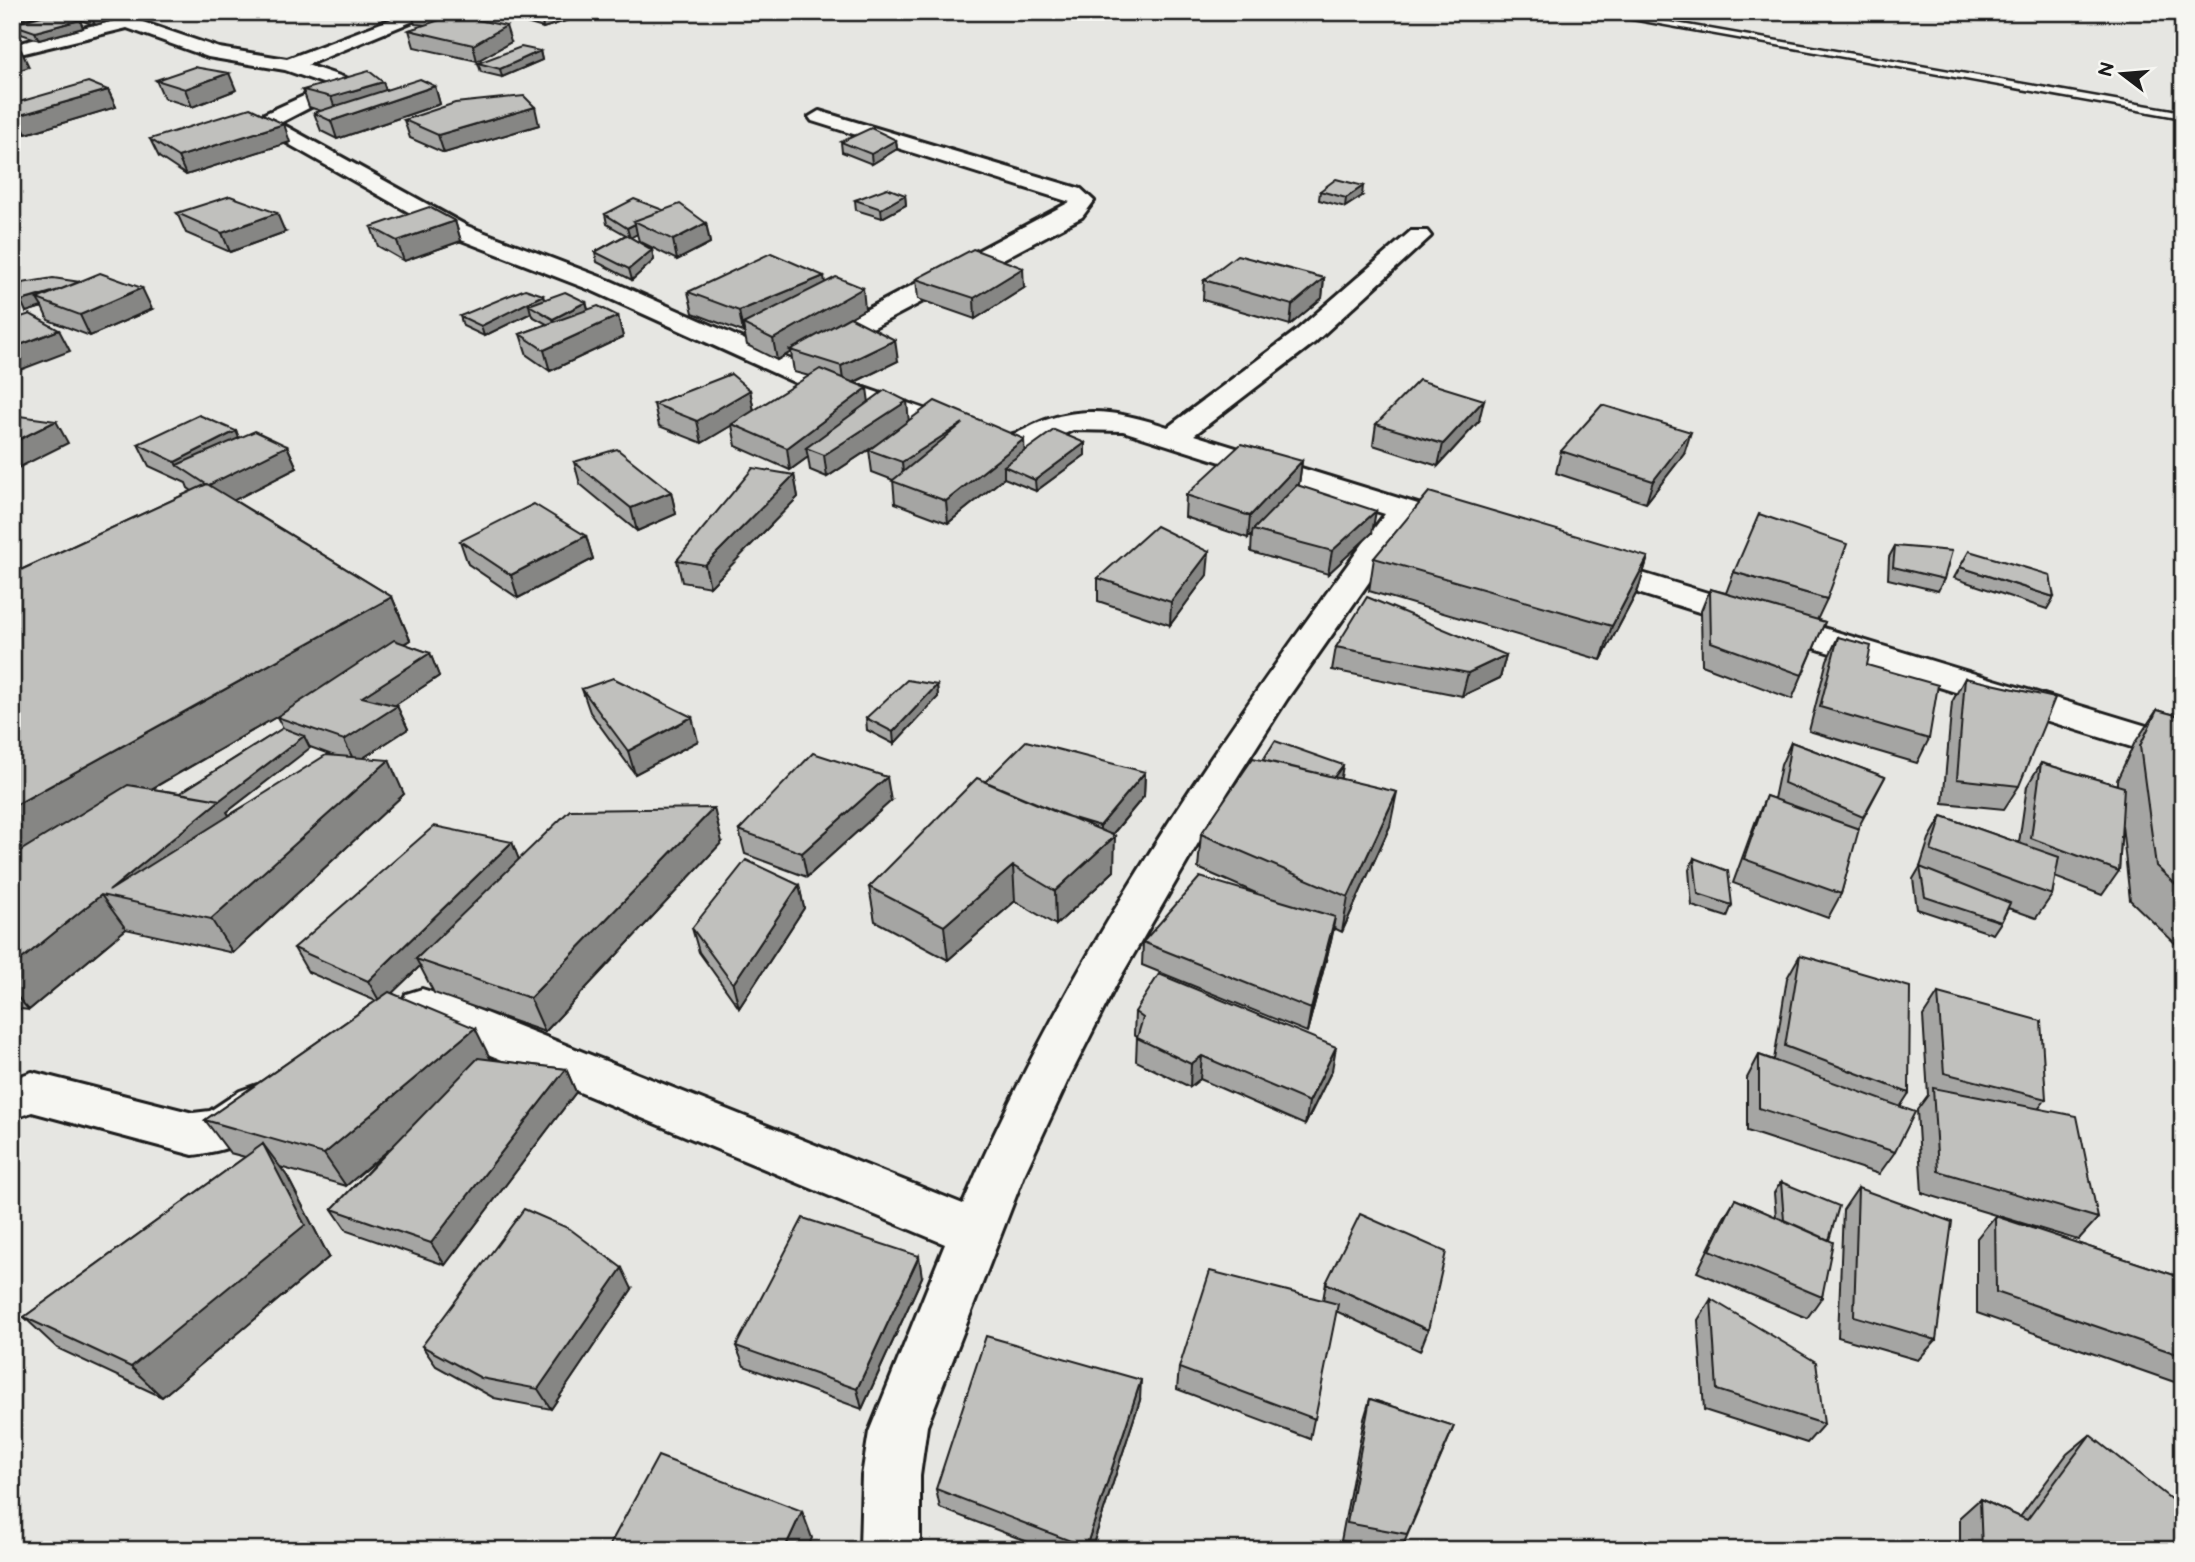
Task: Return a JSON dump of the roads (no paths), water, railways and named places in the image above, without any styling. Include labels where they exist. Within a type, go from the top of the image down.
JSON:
[{"type":"street","points":[[12,51],[128,22],[155,12]]},
{"type":"street","points":[[289,65],[426,12]]},
{"type":"street","points":[[128,22],[215,52],[289,65],[345,84],[271,118],[269,125],[458,231],[602,286],[780,367],[1000,444],[1022,444],[1060,424],[1101,419],[1127,423],[1497,538]]},
{"type":"street","points":[[780,367],[1074,212],[1083,201],[1073,194],[819,117]]},
{"type":"street","points":[[1173,437],[1304,337],[1419,236]]},
{"type":"street","points":[[890,1550],[890,1485],[898,1432],[974,1233],[1013,1141],[1099,970],[1309,637],[1404,510]]},
{"type":"street","points":[[1563,559],[2183,750]]},
{"type":"street","points":[[382,1020],[421,1006],[974,1233]]},
{"type":"street","points":[[12,1099],[32,1092],[193,1134],[220,1131],[296,1078]]},
{"type":"lane","points":[[1597,12],[2183,115]]}]
